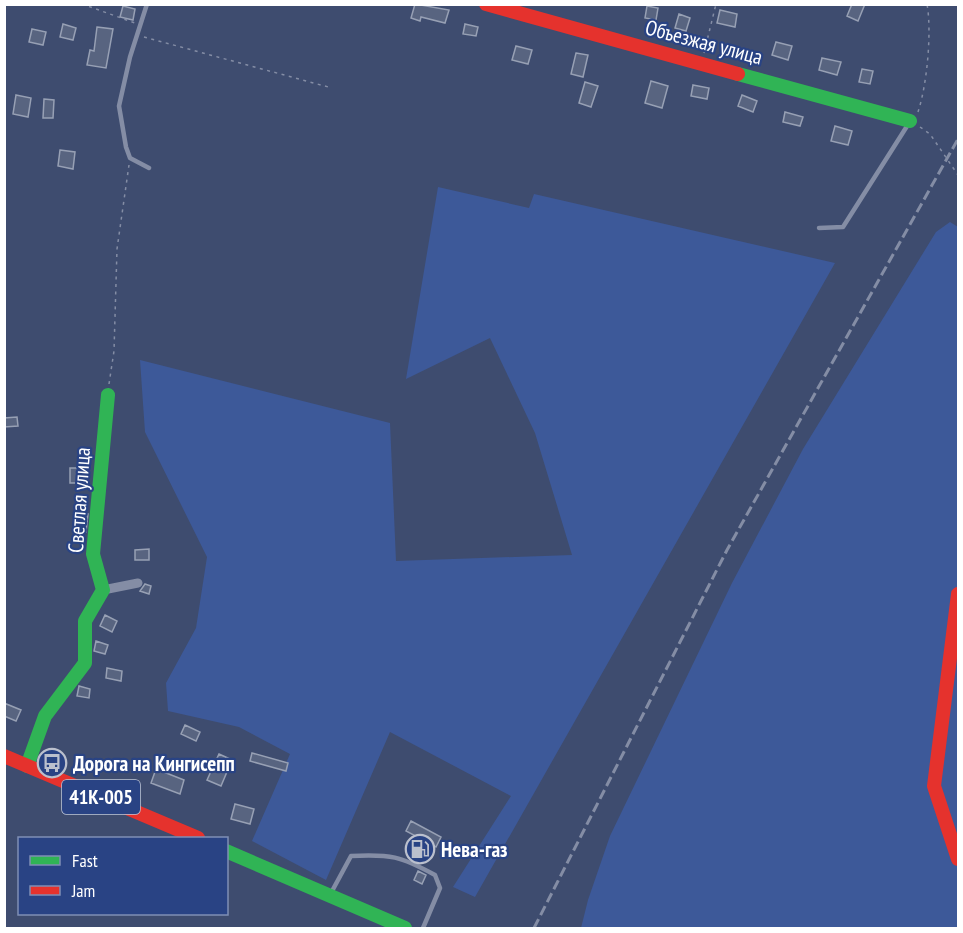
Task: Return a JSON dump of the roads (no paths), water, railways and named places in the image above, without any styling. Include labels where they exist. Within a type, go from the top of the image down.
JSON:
[{"type":"street","name":"Объезжая улица","points":[[486,4],[910,121]]},
{"type":"street","name":"Светлая улица","points":[[103,590],[93,554],[108,395]]},
{"type":"street","points":[[27,766],[45,716],[85,663],[85,621],[103,590],[138,582]]},
{"type":"street","points":[[958,594],[934,786],[958,859]]},
{"type":"street","name":"41К-005","points":[[4,757],[196,837]]},
{"type":"street","points":[[228,852],[405,928]]},
{"type":"lane","points":[[147,4],[119,106],[130,158],[149,168]]},
{"type":"lane","points":[[819,228],[843,227],[910,121]]},
{"type":"lane","points":[[329,896],[351,856],[385,854],[403,858],[435,875],[440,888],[423,928]]},
{"type":"railway","points":[[534,928],[727,550],[958,139]]},
{"type":"place","name":"Дорога на Кингисепп","points":[[52,763]]},
{"type":"place","name":"Нева-газ","points":[[420,849]]}]
